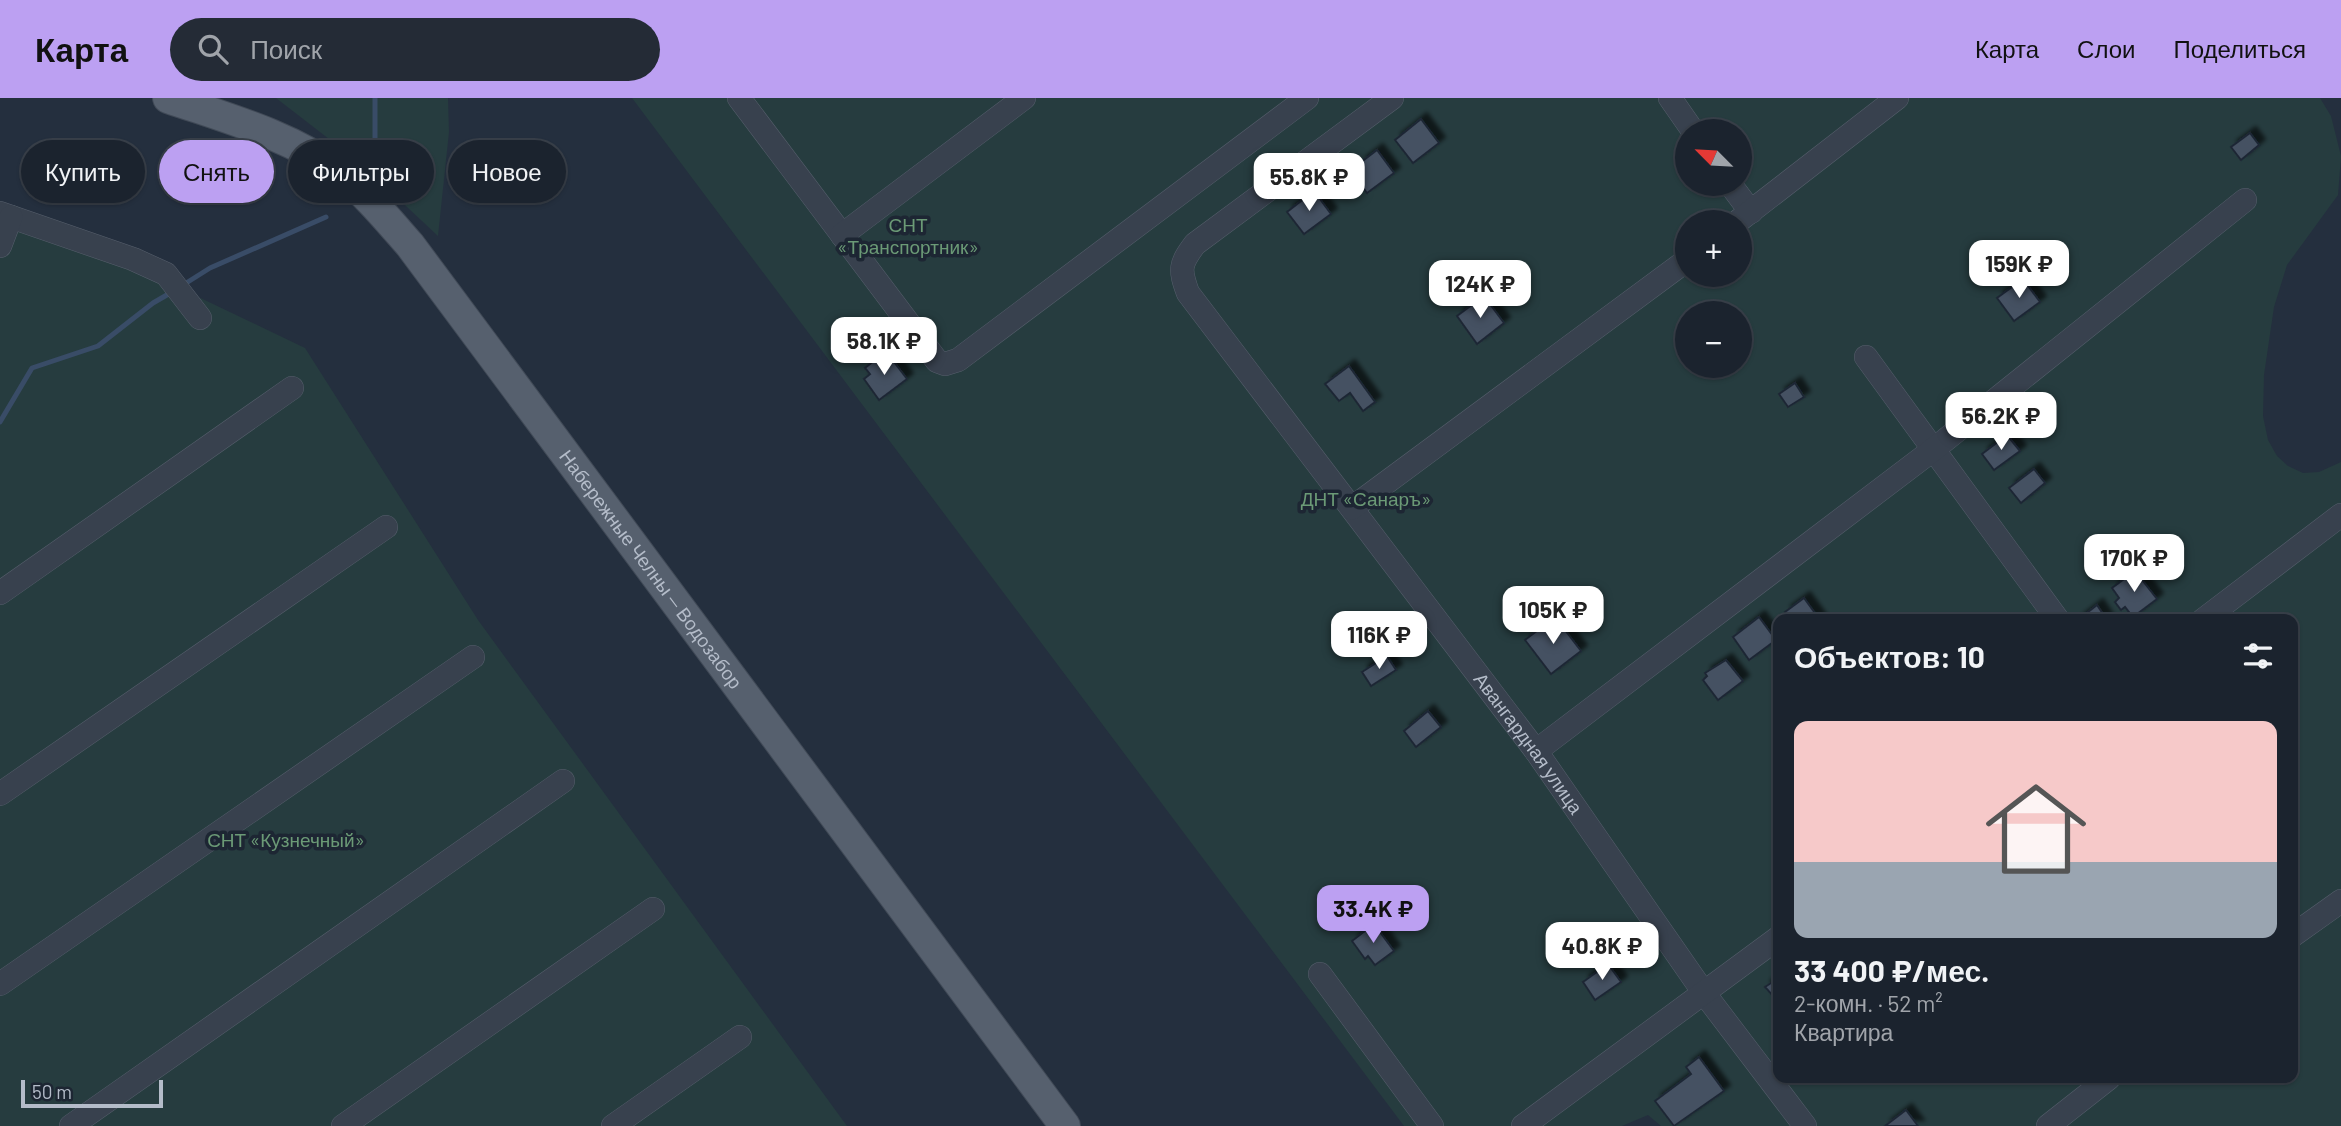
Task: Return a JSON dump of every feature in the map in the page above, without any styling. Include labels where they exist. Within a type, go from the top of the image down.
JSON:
[{"type":"main road","name":"Набережные Челны — Водозабор","points":[[168,98],[254,128],[305,151],[339,172],[370,200],[410,245],[1065,1126]]},
{"type":"street","points":[[740,98],[937,361],[945,364],[958,360],[1307,98]]},
{"type":"street","points":[[842,235],[1024,98]]},
{"type":"street","name":"Авангардная улица","points":[[1392,98],[1195,244],[1183,261],[1181,274],[1188,293],[1536,751],[1704,993],[1805,1126]]},
{"type":"street","points":[[1670,98],[1685,119]]},
{"type":"street","points":[[1752,211],[1897,98]]},
{"type":"street","points":[[1536,751],[1934,449],[2245,200]]},
{"type":"street","points":[[0,246],[5,215],[133,259],[166,274],[200,318]]},
{"type":"street","points":[[1352,508],[1675,269]]},
{"type":"street","points":[[1866,357],[2054,614]]},
{"type":"street","points":[[0,593],[292,388]]},
{"type":"street","points":[[2211,614],[2341,515]]},
{"type":"street","points":[[0,794],[386,527]]},
{"type":"street","points":[[0,984],[473,657]]},
{"type":"street","points":[[71,1126],[563,781]]},
{"type":"street","points":[[2298,932],[2341,901]]},
{"type":"street","points":[[343,1126],[653,909]]},
{"type":"street","points":[[1523,1126],[1773,941]]},
{"type":"street","points":[[1320,974],[1432,1126]]},
{"type":"street","points":[[613,1126],[740,1037]]},
{"type":"street","points":[[2048,1126],[2103,1083]]},
{"type":"green space","points":[[276,98],[448,98],[449,132],[438,236],[403,203],[434,203],[434,140],[330,140]]},
{"type":"green space","name":"ДНТ «Санаръ»","points":[[632,98],[2320,98],[2331,116],[2341,156],[2338,195],[2287,265],[2274,307],[2264,375],[2263,416],[2268,440],[2277,456],[2288,466],[2303,473],[2319,472],[2341,462],[2341,1126],[1661,1126],[1648,1115],[1622,1126],[1404,1126]]},
{"type":"green space","name":"СНТ «Кузнечный»","points":[[0,223],[167,282],[305,348],[478,620],[847,1126],[0,1126]]},
{"type":"building","points":[[1421,119],[1439,143],[1413,163],[1395,140]]},
{"type":"building","points":[[2250,133],[2259,145],[2241,160],[2231,147]]},
{"type":"building","points":[[1377,150],[1394,173],[1367,193],[1353,174],[1363,167],[1360,163]]},
{"type":"building","points":[[1314,191],[1331,214],[1304,234],[1287,212]]},
{"type":"building","points":[[2023,279],[2040,302],[2014,321],[1997,298]]},
{"type":"building","points":[[1484,296],[1504,323],[1477,344],[1457,316]]},
{"type":"building","points":[[880,356],[886,363],[891,358],[907,379],[879,400],[864,379],[870,374],[865,368]]},
{"type":"building","points":[[1349,366],[1375,402],[1363,411],[1350,393],[1339,401],[1325,384]]},
{"type":"building","points":[[1795,383],[1804,397],[1788,407],[1779,394]]},
{"type":"building","points":[[2007,435],[2020,451],[1994,470],[1982,454]]},
{"type":"building","points":[[2034,469],[2045,483],[2021,503],[2009,488]]},
{"type":"building","points":[[2135,571],[2157,599],[2137,614],[2131,614],[2125,607],[2121,610],[2115,602],[2119,598],[2112,588]]},
{"type":"building","points":[[1804,598],[1816,614],[1786,614],[1785,612]]},
{"type":"building","points":[[2097,605],[2103,614],[2086,614]]},
{"type":"building","points":[[1555,617],[1581,651],[1551,674],[1525,640]]},
{"type":"building","points":[[1759,617],[1773,636],[1773,642],[1749,660],[1733,637]]},
{"type":"building","points":[[1387,656],[1396,670],[1371,686],[1362,672]]},
{"type":"building","points":[[1726,660],[1743,681],[1718,700],[1703,680],[1707,676],[1705,673]]},
{"type":"building","points":[[1428,711],[1441,727],[1416,747],[1404,731]]},
{"type":"building","points":[[1374,924],[1394,951],[1375,965],[1368,956],[1365,959],[1352,941]]},
{"type":"building","points":[[1608,964],[1621,982],[1595,1000],[1583,982]]},
{"type":"building","points":[[1773,982],[1773,996],[1765,987]]},
{"type":"building","points":[[1699,1057],[1724,1091],[1674,1126],[1655,1101],[1691,1074],[1686,1067]]},
{"type":"building","points":[[1906,1110],[1918,1126],[1885,1126]]},
{"type":"waterway","points":[[375,98],[375,140]]},
{"type":"waterway","points":[[183,285],[210,268],[326,217]]},
{"type":"waterway","points":[[0,422],[32,368],[98,346],[153,303],[172,292]]},
{"type":"park label","name":"СНТ «Транспортник»","points":[[908,236]]}]
